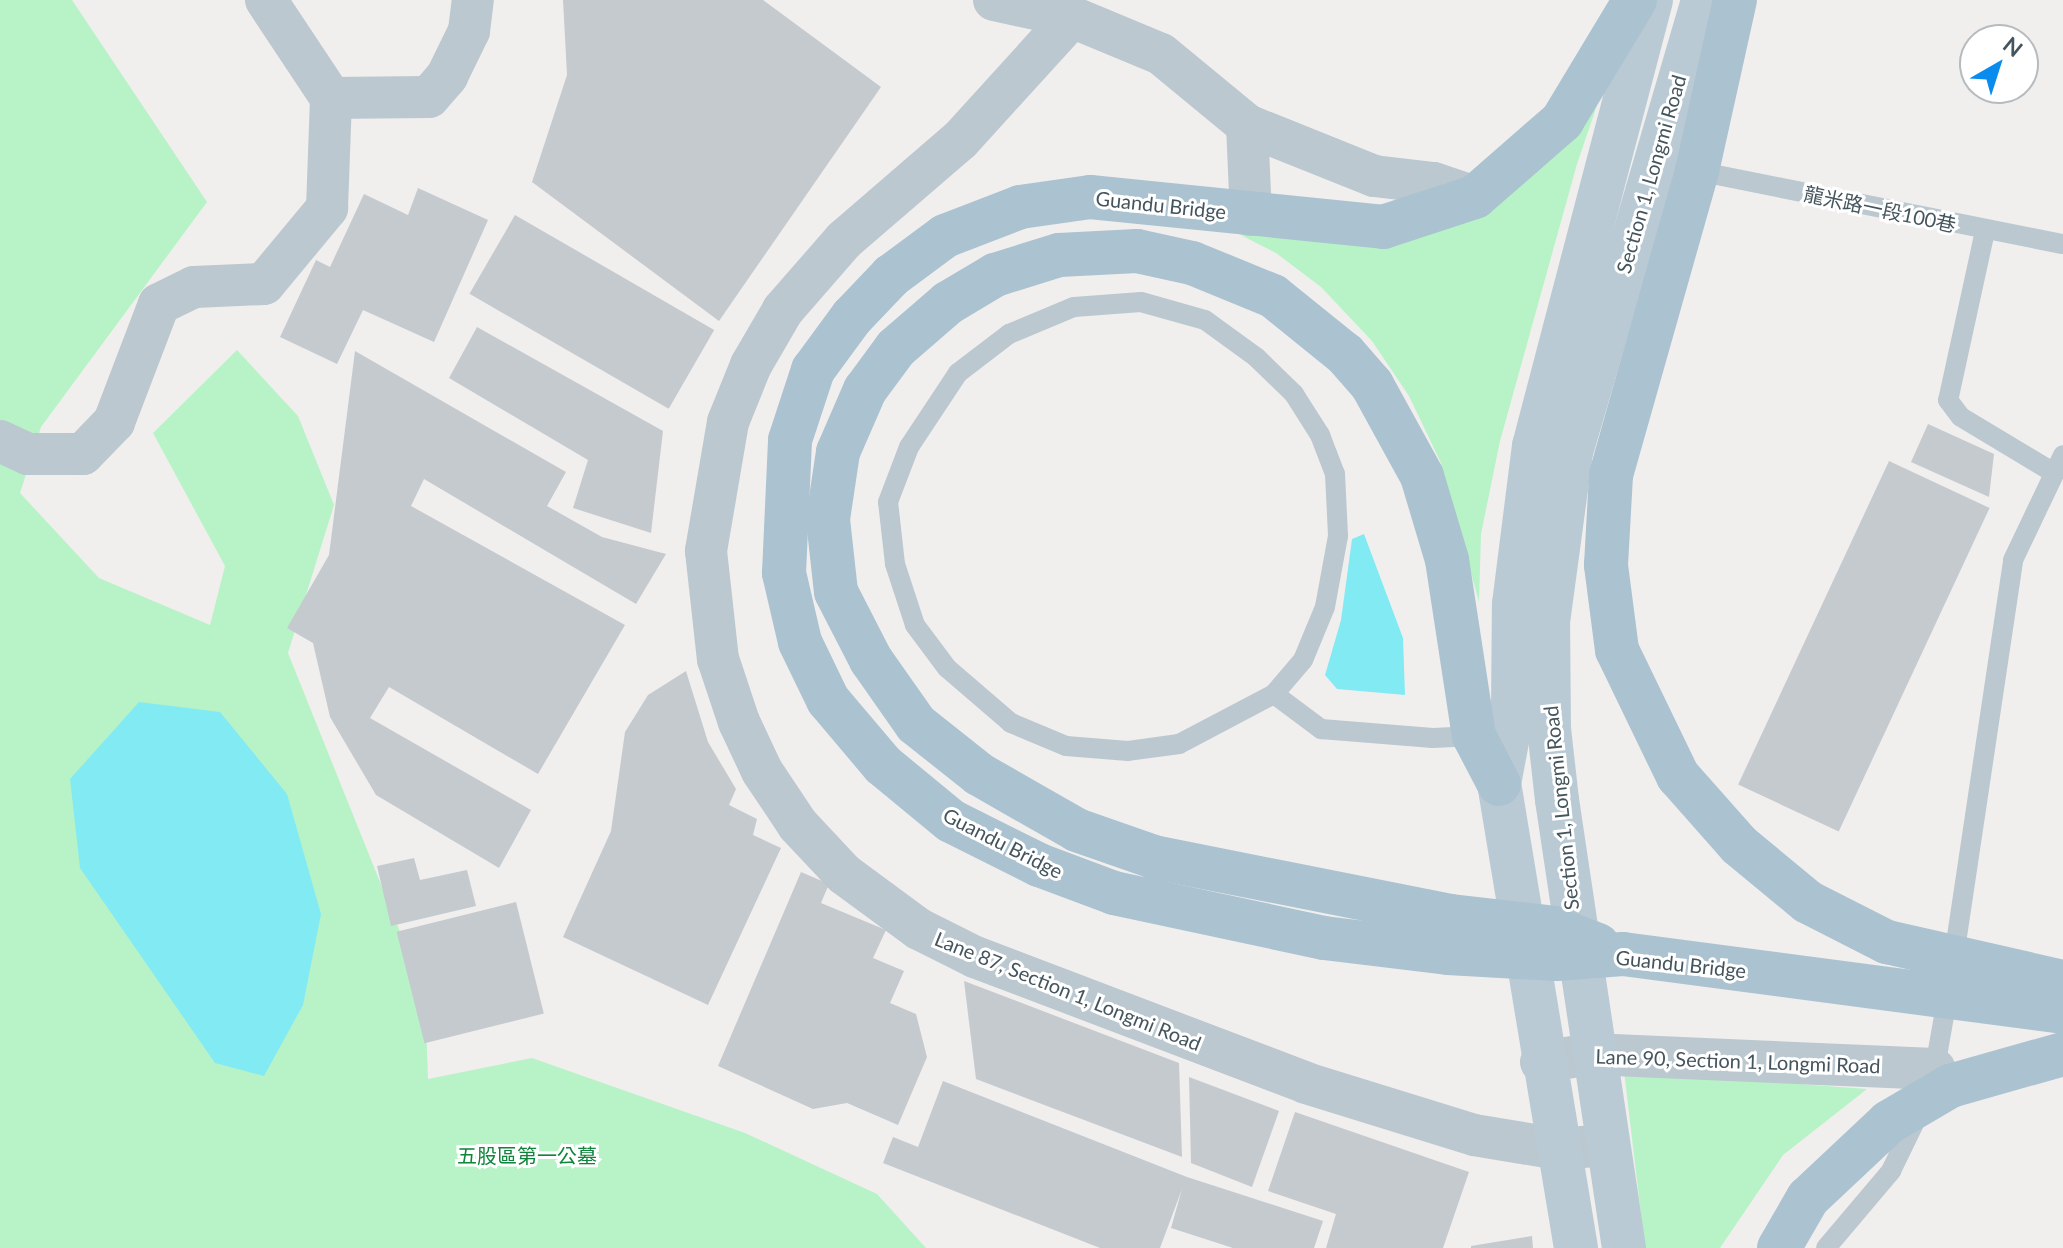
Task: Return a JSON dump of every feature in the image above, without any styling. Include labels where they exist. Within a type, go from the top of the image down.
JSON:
[{"type":"main road","name":"Guandu Bridge","points":[[1635,0],[1562,121],[1475,197],[1383,227],[1090,197],[1020,207],[945,236],[891,276],[852,317],[813,370],[790,440],[784,573],[800,642],[828,700],[883,765],[951,821],[1039,865],[1114,893],[1324,938],[1450,935],[1554,928],[1623,954],[2063,1012]]},
{"type":"main road","name":"Section 1, Longmi Road","points":[[1576,1248],[1541,1062],[1499,784],[1513,709],[1514,604],[1534,446],[1651,0]]},
{"type":"main road","name":"Section 1, Longmi Road","points":[[1624,1248],[1591,1054],[1549,729],[1548,622],[1556,537],[1587,393],[1703,0]]},
{"type":"main road","points":[[1735,0],[1697,171],[1611,475],[1606,565],[1617,650],[1678,776],[1739,845],[1808,902],[1887,942],[2063,982]]},
{"type":"main road","points":[[1450,935],[1154,857],[1077,830],[979,774],[916,724],[871,660],[836,592],[828,519],[838,452],[865,390],[896,348],[948,303],[995,275],[1059,255],[1137,251],[1192,263],[1273,296],[1345,354],[1372,385],[1422,476],[1447,560],[1474,736],[1499,784]]},
{"type":"main road","points":[[1779,1248],[1808,1198],[1889,1122],[1950,1086],[2063,1054]]},
{"type":"street","points":[[0,441],[28,454],[83,454],[114,422],[159,304],[194,287],[264,284],[327,208],[331,98],[266,0]]},
{"type":"street","points":[[331,98],[429,97],[447,76],[469,31],[473,0]]},
{"type":"street","points":[[994,0],[1072,17],[1161,54],[1247,125],[1374,176],[1434,183],[1475,197]]},
{"type":"street","name":"Lane 87, Section 1, Longmi Road","points":[[1072,17],[960,140],[844,240],[783,310],[751,365],[725,435],[706,551],[718,659],[739,722],[762,771],[798,825],[844,874],[919,929],[1106,1010],[1306,1083],[1474,1135],[1559,1149],[1606,1145]]},
{"type":"street","points":[[1247,125],[1251,215]]},
{"type":"street","name":"Lane 90, Section 1, Longmi Road","points":[[1541,1062],[1591,1054],[1935,1069]]},
{"type":"lane","name":"龍米路一段100巷","points":[[1697,171],[1985,231],[2063,244]]},
{"type":"lane","points":[[1826,1248],[1891,1171],[1935,1069],[2013,560],[2057,463],[1961,417],[1948,400],[1985,231]]},
{"type":"lane","points":[[1141,302],[1205,320],[1284,385],[1320,435],[1335,474],[1338,536],[1325,607],[1303,660],[1274,694],[1179,744],[1128,751],[1066,746],[1011,723],[947,668],[915,625],[895,564],[888,502],[909,447],[958,373],[1009,334],[1074,307],[1141,302]]},
{"type":"lane","points":[[1274,694],[1321,729],[1433,738],[1474,736]]},
{"type":"green space","name":"五股區第一公墓","points":[[0,0],[72,0],[207,202],[41,427],[20,493],[99,578],[210,625],[225,566],[153,433],[237,350],[298,416],[334,505],[288,653],[425,994],[428,1079],[532,1058],[745,1133],[877,1194],[926,1248],[0,1248]]},
{"type":"green space","points":[[1609,70],[1577,164],[1500,441],[1481,534],[1479,602],[1441,463],[1409,396],[1372,341],[1321,287],[1276,253],[1227,228],[1412,235]]},
{"type":"green space","points":[[1624,1071],[1867,1089],[1783,1155],[1720,1248],[1645,1248]]},
{"type":"water","points":[[1364,534],[1403,638],[1405,695],[1337,689],[1325,675],[1341,620],[1352,539]]},
{"type":"water","points":[[139,702],[220,712],[287,794],[321,914],[303,1005],[264,1076],[215,1063],[80,868],[70,779]]},
{"type":"building","points":[[563,0],[763,0],[881,87],[719,321],[532,182],[567,75]]},
{"type":"building","points":[[418,188],[488,220],[434,342],[363,310],[337,364],[280,337],[316,260],[330,267],[364,194],[408,215]]},
{"type":"building","points":[[515,215],[714,330],[669,409],[470,294]]},
{"type":"building","points":[[477,327],[663,431],[651,533],[573,508],[588,460],[449,378]]},
{"type":"building","points":[[355,351],[566,472],[547,506],[602,537],[666,554],[636,604],[424,479],[411,506],[625,625],[538,774],[389,687],[370,718],[531,810],[499,868],[376,795],[330,717],[313,643],[287,628],[329,555]]},
{"type":"building","points":[[1928,424],[1994,454],[1989,497],[1911,462]]},
{"type":"building","points":[[1889,461],[1990,508],[1839,831],[1738,785]]},
{"type":"building","points":[[686,671],[708,742],[736,789],[729,805],[757,819],[753,835],[781,848],[708,1005],[563,937],[611,831],[625,732],[648,695]]},
{"type":"building","points":[[414,858],[420,880],[467,870],[476,906],[391,926],[377,866]]},
{"type":"building","points":[[801,872],[829,884],[821,903],[886,930],[873,958],[904,971],[890,1003],[916,1014],[927,1057],[898,1125],[847,1103],[813,1109],[718,1066]]},
{"type":"building","points":[[516,902],[544,1014],[424,1043],[397,932]]},
{"type":"building","points":[[964,981],[1179,1063],[1182,1157],[976,1079]]},
{"type":"building","points":[[1189,1077],[1279,1111],[1252,1187],[1191,1163]]},
{"type":"building","points":[[943,1081],[1187,1177],[1323,1221],[1314,1248],[1233,1248],[1171,1228],[1182,1189],[1160,1248],[1100,1248],[883,1163],[893,1137],[918,1147]]},
{"type":"building","points":[[1295,1112],[1469,1172],[1443,1248],[1326,1248],[1336,1214],[1268,1191]]},
{"type":"building","points":[[1532,1236],[1533,1248],[1471,1248],[1471,1246]]}]
